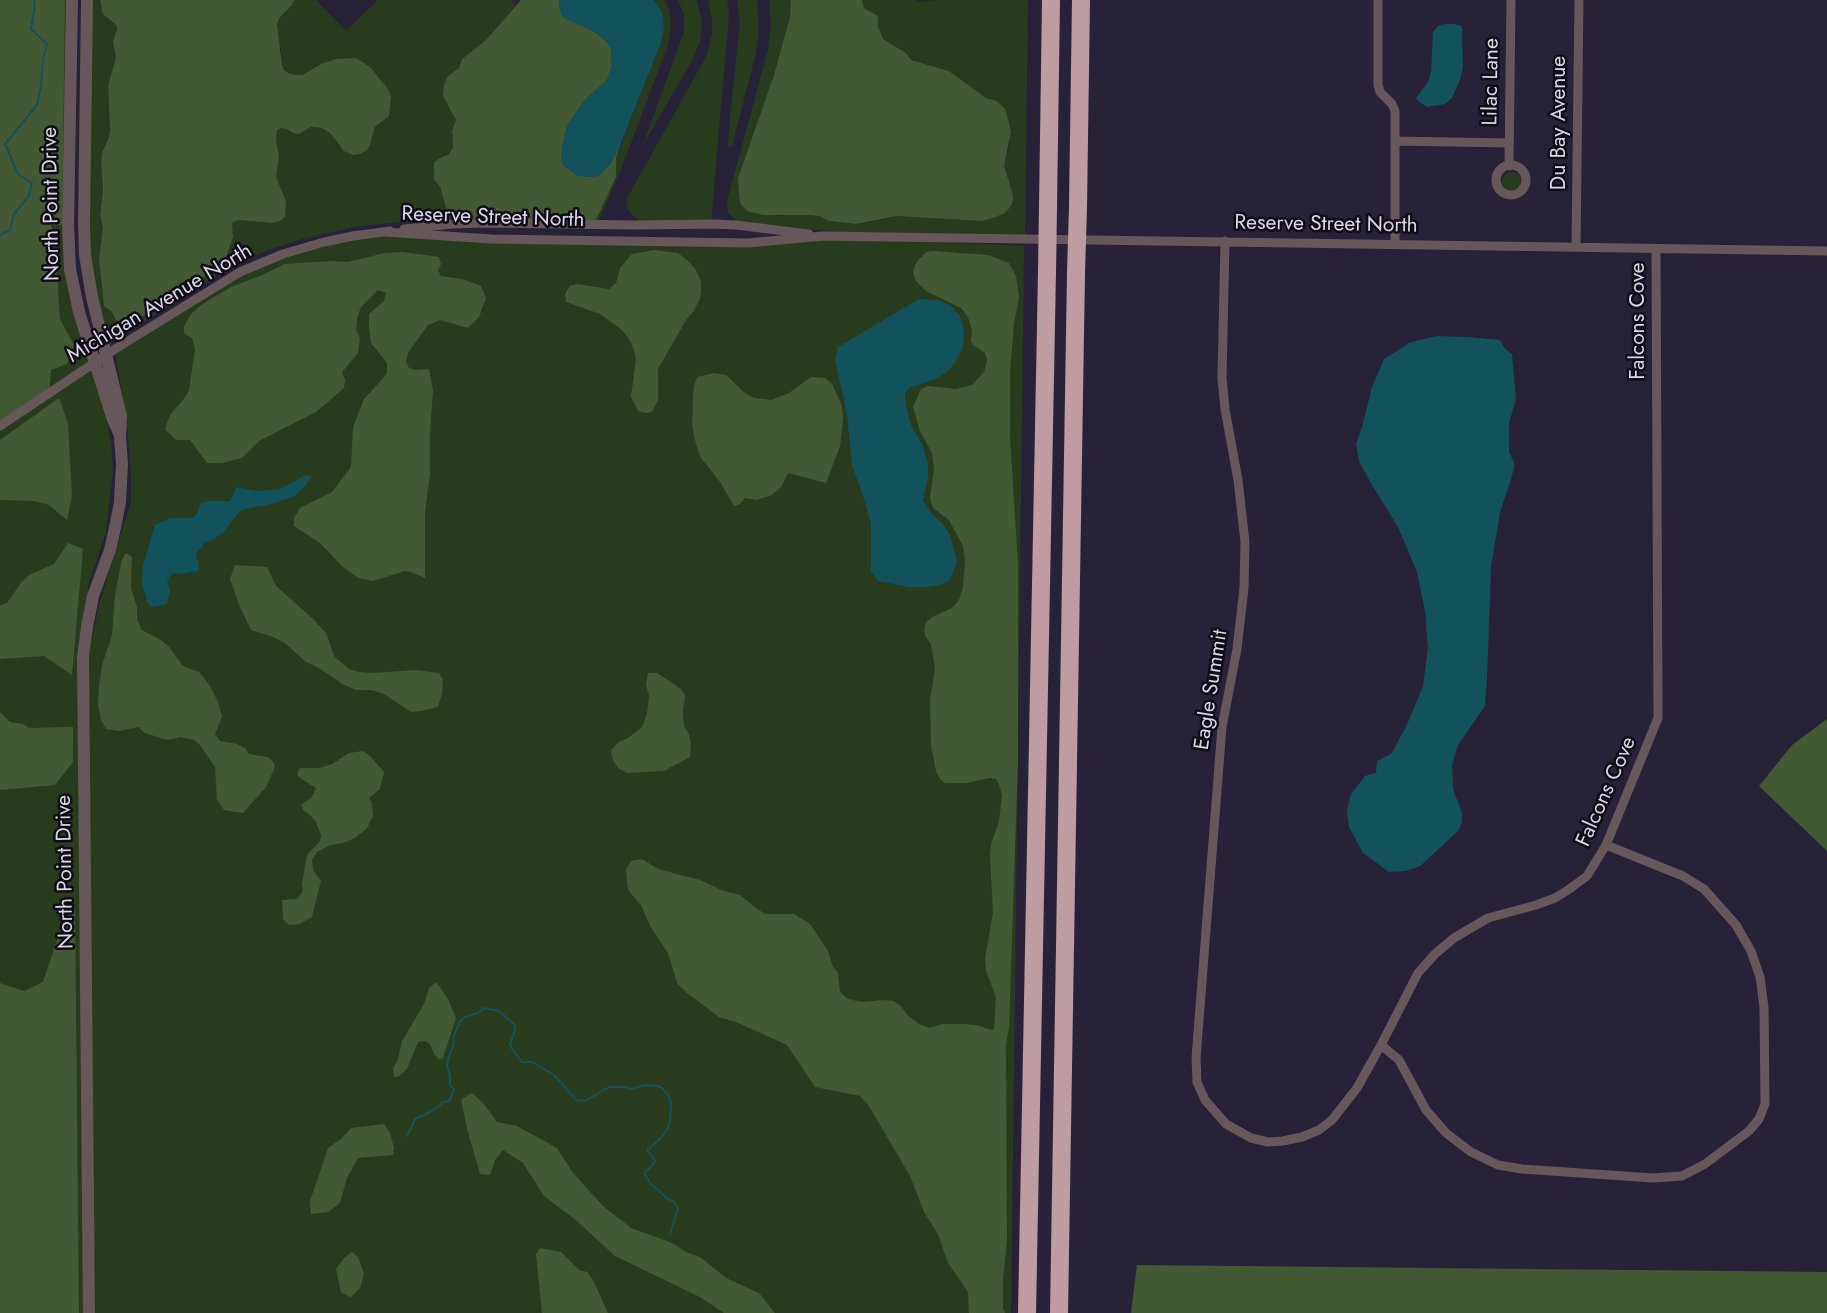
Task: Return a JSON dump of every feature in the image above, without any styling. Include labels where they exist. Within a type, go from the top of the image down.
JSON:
[{"type":"highway","points":[[1059,1313],[1081,0]]},
{"type":"highway","points":[[1027,1313],[1050,1]]},
{"type":"street","name":"North Point Drive","points":[[72,0],[68,225],[70,259],[74,293],[100,359]]},
{"type":"street","name":"North Point Drive","points":[[87,0],[84,239],[100,359],[113,420],[120,436],[122,464],[117,523],[93,596],[83,657],[89,1313]]},
{"type":"street","points":[[1378,0],[1377,82],[1380,92],[1390,101],[1395,111],[1395,244]]},
{"type":"street","name":"Lilac Lane","points":[[1509,165],[1511,0]]},
{"type":"street","name":"Du Bay Avenue","points":[[1576,247],[1579,0]]},
{"type":"street","points":[[1395,141],[1509,142]]},
{"type":"street","name":"Reserve Street North","points":[[385,232],[420,226],[486,223],[714,224],[824,236]]},
{"type":"street","name":"Michigan Avenue North","points":[[0,426],[100,359],[240,272],[261,262],[324,242],[385,232]]},
{"type":"street","name":"Reserve Street North","points":[[385,232],[491,239],[748,243],[824,236],[1827,251]]},
{"type":"street","name":"Eagle Summit","points":[[1224,241],[1222,378],[1244,531],[1244,588],[1237,648],[1222,727],[1196,1058],[1197,1082],[1205,1100],[1226,1124],[1237,1130]]},
{"type":"street","name":"Falcons Cove","points":[[1237,1130],[1251,1138],[1268,1142],[1283,1141],[1319,1130],[1332,1120],[1357,1088],[1382,1045],[1418,973],[1441,949],[1454,938],[1488,918],[1536,905],[1568,890],[1587,876],[1606,845],[1658,718],[1656,249]]},
{"type":"street","points":[[1382,1045],[1399,1060],[1426,1110],[1446,1132],[1471,1152],[1498,1165],[1653,1178],[1682,1176],[1705,1164],[1749,1131],[1759,1119],[1765,1104],[1764,1007],[1760,977],[1751,951],[1736,925],[1704,889],[1683,876],[1606,845]]},
{"type":"shaded area","points":[[0,0],[72,0],[70,269],[111,442],[113,471],[106,532],[88,586],[87,662],[100,602],[131,502],[127,425],[115,349],[240,272],[353,236],[713,242],[823,236],[1024,246],[1011,1313],[0,1313]]},
{"type":"shaded area","points":[[0,0],[65,0],[62,225],[51,225],[57,242],[60,319],[74,345],[67,364],[51,370],[49,393],[0,426]]},
{"type":"shaded area","points":[[91,0],[100,0],[100,5],[107,18],[116,25],[117,29],[113,42],[116,58],[108,85],[110,131],[101,163],[103,190],[100,215],[103,228],[99,259],[104,306],[112,312],[116,320],[130,322],[149,313],[175,290],[223,266],[233,237],[232,223],[237,220],[272,223],[286,201],[276,178],[277,130],[287,129],[299,134],[311,127],[322,128],[330,133],[339,146],[370,145],[375,127],[389,116],[391,97],[388,89],[336,59],[323,63],[302,75],[295,75],[284,70],[276,31],[280,17],[294,0],[316,0],[346,31],[378,0],[511,0],[516,5],[486,40],[470,52],[459,68],[448,76],[449,107],[456,120],[452,131],[453,147],[449,154],[438,159],[434,179],[440,187],[446,209],[453,220],[353,227],[299,240],[266,251],[231,266],[118,336],[110,335],[106,331],[92,276],[89,218]]},
{"type":"shaded area","points":[[100,0],[294,0],[280,17],[277,25],[284,70],[295,75],[302,75],[323,63],[336,59],[356,58],[370,67],[388,89],[391,97],[389,116],[375,127],[370,145],[360,154],[353,155],[344,151],[330,133],[322,128],[311,127],[299,134],[287,129],[277,130],[279,157],[276,177],[286,201],[285,217],[272,223],[238,220],[232,223],[233,237],[223,266],[167,295],[149,313],[123,323],[116,320],[112,312],[104,306],[99,259],[103,228],[100,215],[103,190],[101,162],[110,130],[108,85],[116,58],[113,42],[117,29],[116,25],[103,14]]},
{"type":"shaded area","points":[[521,0],[559,0],[559,7],[569,20],[597,33],[611,48],[611,69],[607,80],[586,99],[572,118],[562,147],[600,175],[610,164],[620,146],[616,158],[616,177],[596,220],[453,220],[448,215],[440,187],[434,179],[434,163],[449,154],[453,147],[452,131],[456,120],[443,96],[444,84],[448,76],[459,68],[462,59],[486,40]]},
{"type":"shaded area","points":[[559,0],[654,0],[662,12],[664,27],[661,43],[620,146],[610,164],[600,175],[593,177],[576,175],[564,166],[561,160],[562,147],[572,118],[586,99],[607,80],[611,69],[611,49],[597,33],[562,17]]},
{"type":"shaded area","points":[[654,0],[664,0],[669,9],[671,27],[667,48],[621,169],[599,220],[596,220],[616,177],[616,158],[661,43]]},
{"type":"shaded area","points":[[678,0],[697,0],[702,22],[700,41],[693,59],[643,145],[684,32],[684,14]]},
{"type":"shaded area","points":[[708,0],[727,0],[729,14],[711,222],[639,221],[628,210],[626,200],[706,57],[712,34]]},
{"type":"shaded area","points":[[737,0],[757,0],[759,31],[755,57],[732,146],[729,148],[740,24]]},
{"type":"shaded area","points":[[769,0],[791,0],[790,17],[774,75],[738,178],[777,216],[797,214],[819,216],[829,221],[856,224],[896,216],[982,221],[1012,191],[1004,166],[1010,142],[997,101],[986,98],[949,71],[911,60],[905,53],[883,39],[878,25],[878,16],[864,8],[862,0],[916,0],[920,2],[1028,0],[1025,235],[838,232],[736,221],[728,212],[727,201],[768,50],[771,25]]},
{"type":"shaded area","points":[[791,0],[862,0],[864,8],[878,16],[878,26],[883,39],[906,53],[911,60],[949,71],[986,98],[997,101],[1005,109],[1011,131],[1004,166],[1013,199],[1005,213],[982,221],[896,216],[856,224],[829,221],[819,216],[763,215],[747,211],[740,203],[738,178],[774,75],[790,17]]},
{"type":"shaded area","points":[[1455,24],[1462,28],[1463,67],[1452,98],[1445,104],[1427,107],[1416,98],[1428,82],[1431,72],[1433,32],[1438,26]]},
{"type":"shaded area","points":[[1512,172],[1519,175],[1522,182],[1519,189],[1512,192],[1505,189],[1502,182],[1505,175]]},
{"type":"shaded area","points":[[654,250],[678,253],[687,260],[696,270],[701,281],[701,291],[700,299],[693,312],[658,369],[658,400],[652,412],[646,413],[638,411],[631,396],[636,360],[629,339],[622,330],[600,314],[566,302],[565,294],[570,286],[577,284],[609,289],[616,283],[620,268],[632,254]]},
{"type":"shaded area","points":[[403,252],[439,257],[441,264],[438,270],[441,276],[462,279],[481,286],[486,298],[479,317],[468,328],[440,320],[428,325],[408,353],[406,362],[409,368],[429,369],[433,391],[430,474],[425,512],[425,578],[405,571],[373,581],[358,578],[343,567],[320,543],[294,526],[294,518],[300,508],[332,492],[351,467],[353,427],[364,399],[387,374],[387,364],[371,343],[369,327],[369,314],[384,301],[386,293],[378,290],[361,307],[356,330],[360,338],[358,353],[342,372],[345,380],[344,388],[316,412],[259,441],[242,458],[222,463],[207,463],[190,440],[176,440],[165,429],[170,415],[189,390],[195,349],[192,338],[184,333],[184,326],[191,314],[201,305],[231,287],[285,264],[348,262],[385,253]]},
{"type":"shaded area","points":[[926,252],[988,255],[1009,263],[1016,276],[1019,298],[1014,323],[1010,373],[1010,437],[1018,565],[1018,761],[1009,1027],[1006,1045],[1007,1238],[1003,1282],[1005,1313],[969,1313],[968,1292],[948,1263],[938,1234],[924,1212],[910,1176],[869,1106],[860,1096],[815,1087],[787,1045],[736,1022],[719,1017],[677,983],[668,953],[650,926],[641,905],[628,890],[626,870],[631,861],[642,859],[658,869],[700,880],[724,891],[740,895],[765,914],[794,914],[810,924],[828,951],[833,967],[838,973],[840,992],[848,999],[862,1002],[893,1001],[919,1024],[930,1028],[942,1024],[964,1024],[992,1030],[994,1028],[996,997],[986,971],[985,959],[993,912],[991,844],[999,821],[1002,796],[996,779],[945,783],[936,771],[931,745],[930,700],[935,669],[931,644],[925,636],[924,629],[926,622],[952,608],[959,600],[963,587],[965,561],[963,546],[949,520],[933,508],[930,498],[934,469],[932,453],[920,431],[913,407],[921,389],[928,386],[956,389],[972,385],[984,372],[987,360],[985,353],[971,341],[972,330],[968,317],[961,308],[926,291],[916,281],[913,272],[916,263]]},
{"type":"shaded area","points":[[919,299],[937,300],[950,305],[960,316],[964,330],[963,346],[949,370],[938,378],[909,388],[905,393],[911,425],[923,446],[928,463],[928,478],[923,501],[950,535],[957,561],[949,581],[926,587],[909,587],[878,581],[871,571],[871,524],[852,465],[847,415],[835,359],[838,347]]},
{"type":"shaded area","points":[[1436,336],[1500,340],[1505,349],[1512,354],[1516,399],[1509,423],[1509,452],[1514,462],[1514,469],[1500,513],[1491,567],[1485,706],[1458,745],[1452,765],[1453,789],[1462,813],[1462,822],[1458,831],[1420,866],[1405,871],[1389,872],[1363,853],[1349,827],[1347,810],[1351,794],[1365,776],[1376,773],[1377,761],[1391,754],[1406,727],[1423,686],[1428,648],[1425,611],[1417,572],[1398,527],[1359,461],[1356,444],[1372,387],[1384,359],[1409,343]]},
{"type":"shaded area","points":[[714,373],[726,375],[746,394],[754,398],[771,400],[789,393],[811,377],[825,378],[832,384],[842,406],[843,419],[840,446],[826,483],[788,473],[781,487],[772,495],[756,500],[745,498],[740,504],[734,506],[720,482],[701,458],[692,425],[695,382],[698,377]]},
{"type":"shaded area","points":[[59,398],[68,423],[72,496],[67,520],[49,505],[34,501],[0,500],[0,440]]},
{"type":"shaded area","points":[[309,475],[311,477],[306,485],[294,496],[239,512],[223,533],[205,542],[196,554],[198,571],[174,573],[170,576],[167,580],[170,590],[167,604],[152,607],[148,603],[142,584],[143,566],[155,525],[171,518],[192,518],[196,515],[201,503],[229,501],[236,487],[258,491],[280,489]]},
{"type":"shaded area","points":[[68,543],[83,549],[72,675],[44,656],[0,659],[0,605],[7,603],[29,575],[54,564]]},
{"type":"shaded area","points":[[126,553],[132,557],[131,588],[137,607],[137,620],[142,630],[161,640],[183,666],[199,672],[210,686],[222,717],[215,734],[220,741],[237,744],[245,748],[249,754],[268,757],[274,763],[275,767],[266,787],[243,813],[224,810],[217,800],[215,767],[194,740],[181,737],[167,740],[145,733],[138,727],[119,731],[106,729],[101,720],[98,704],[102,665],[112,635],[115,595],[122,559]]},
{"type":"shaded area","points":[[235,565],[267,567],[276,586],[326,633],[334,656],[349,669],[373,673],[416,670],[439,673],[443,680],[438,707],[411,712],[384,694],[372,690],[357,690],[344,685],[306,662],[285,643],[251,630],[230,579]]},
{"type":"shaded area","points":[[648,673],[657,673],[681,689],[685,695],[684,726],[691,744],[690,757],[664,771],[627,773],[618,768],[612,758],[611,750],[642,727],[647,714],[649,696],[646,685]]},
{"type":"shaded area","points":[[0,712],[10,722],[23,724],[29,728],[73,727],[73,762],[55,785],[0,789]]},
{"type":"shaded area","points":[[1827,719],[1827,851],[1759,786],[1792,745]]},
{"type":"shaded area","points":[[363,751],[384,772],[380,789],[369,798],[372,803],[373,816],[367,828],[355,838],[317,852],[312,860],[313,870],[321,881],[312,917],[299,924],[289,925],[283,919],[282,900],[297,899],[303,891],[307,855],[320,841],[321,835],[316,822],[301,805],[312,797],[316,788],[297,774],[300,768],[320,768],[332,764],[349,753]]},
{"type":"shaded area","points":[[75,909],[79,1313],[0,1313],[0,983],[24,991],[43,982],[64,920]]},
{"type":"shaded area","points":[[436,982],[448,999],[456,1018],[443,1058],[439,1059],[434,1054],[430,1044],[425,1041],[418,1042],[407,1069],[398,1077],[394,1077],[393,1068],[398,1059],[402,1041],[424,1004],[429,988]]},
{"type":"shaded area","points":[[472,1093],[483,1103],[497,1122],[517,1126],[557,1148],[573,1173],[603,1206],[631,1228],[672,1243],[700,1257],[726,1278],[759,1293],[775,1313],[724,1313],[700,1297],[615,1256],[577,1221],[544,1196],[523,1163],[503,1150],[495,1160],[490,1175],[480,1174],[461,1099]]},
{"type":"shaded area","points":[[384,1124],[390,1133],[394,1148],[393,1155],[358,1158],[347,1178],[340,1203],[328,1212],[311,1214],[310,1201],[328,1148],[351,1128]]},
{"type":"shaded area","points":[[540,1248],[561,1252],[579,1270],[587,1272],[608,1313],[542,1313],[536,1254]]},
{"type":"shaded area","points":[[352,1252],[358,1257],[364,1274],[360,1288],[351,1297],[341,1292],[336,1269]]},
{"type":"shaded area","points":[[1137,1265],[1827,1272],[1827,1313],[1131,1313]]},
{"type":"waterway","points":[[0,235],[10,230],[14,214],[29,196],[32,183],[18,174],[5,144],[37,105],[41,86],[47,44],[31,29],[34,0]]},
{"type":"waterway","points":[[407,1136],[415,1119],[449,1101],[452,1095],[454,1090],[450,1085],[447,1066],[454,1035],[460,1022],[484,1008],[499,1011],[515,1025],[510,1045],[522,1062],[532,1062],[554,1075],[576,1100],[585,1101],[609,1087],[631,1089],[644,1085],[662,1088],[668,1095],[671,1102],[670,1121],[660,1139],[648,1149],[655,1160],[645,1175],[651,1184],[673,1201],[678,1208],[670,1234]]}]
